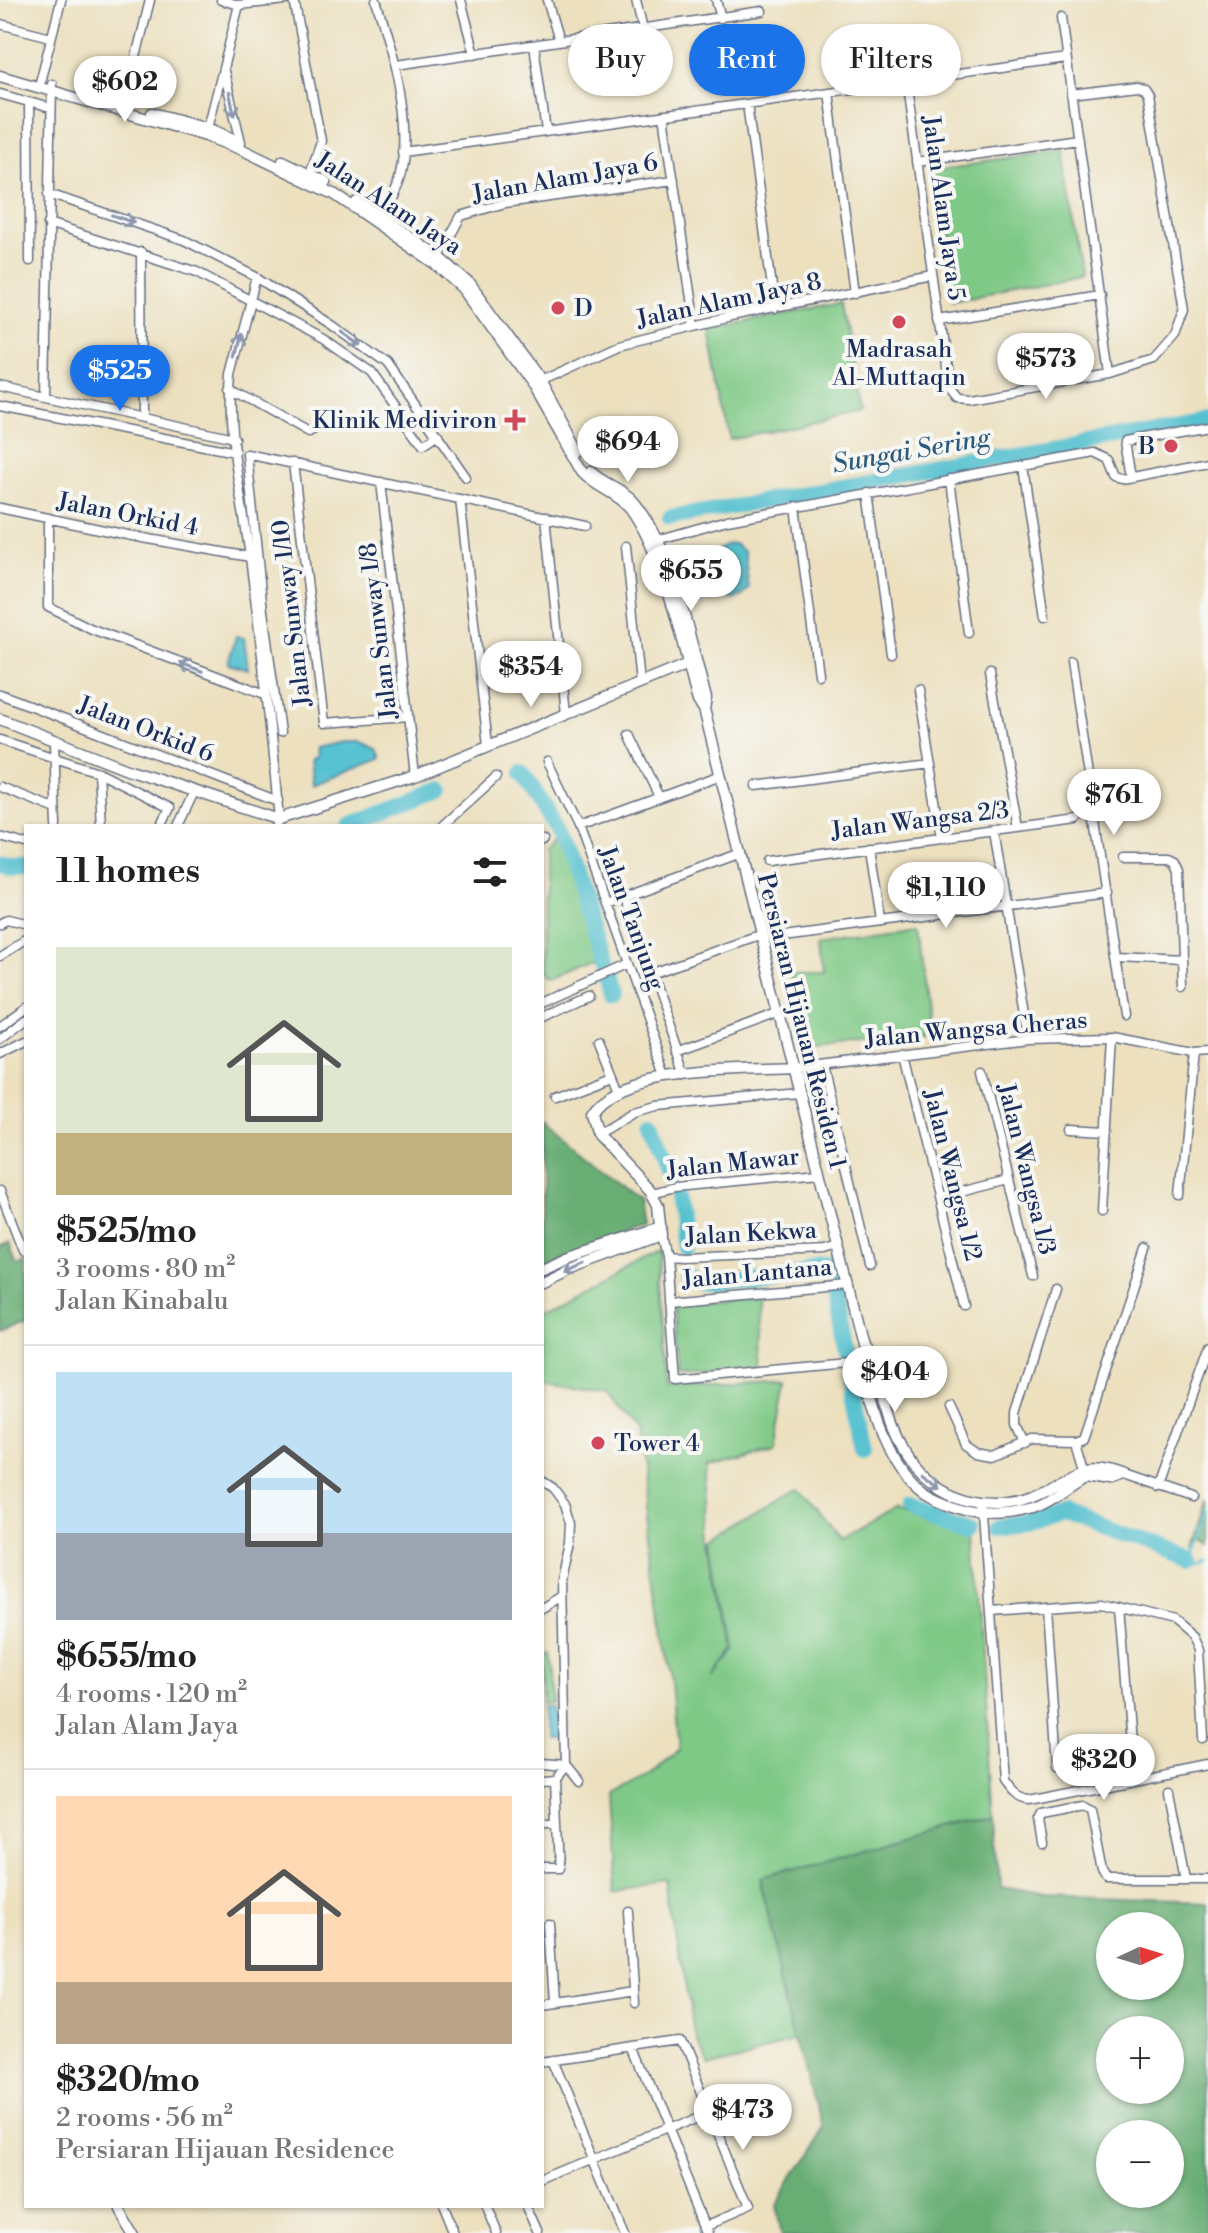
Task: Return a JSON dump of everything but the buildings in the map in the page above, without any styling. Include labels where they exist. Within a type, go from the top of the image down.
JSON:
[{"type":"street","points":[[39,84],[61,0]]},
{"type":"street","points":[[124,106],[150,0]]},
{"type":"street","points":[[221,0],[239,5],[286,0]]},
{"type":"street","points":[[294,0],[321,141],[310,173]]},
{"type":"street","points":[[376,0],[396,65],[403,152],[401,173],[381,217]]},
{"type":"street","points":[[461,0],[475,54]]},
{"type":"street","points":[[547,0],[559,41]]},
{"type":"street","points":[[636,0],[642,24]]},
{"type":"street","points":[[716,0],[721,18]]},
{"type":"street","points":[[207,132],[239,5]]},
{"type":"street","points":[[673,25],[762,11]]},
{"type":"street","points":[[1061,18],[1066,59],[1071,94],[1078,139],[1100,295],[1110,374],[1154,360],[1175,336],[1184,309],[1148,95],[1137,86],[1071,94]]},
{"type":"street","points":[[0,24],[51,37]]},
{"type":"street","points":[[396,65],[568,40]]},
{"type":"street","points":[[534,45],[546,132]]},
{"type":"street","points":[[961,73],[1066,59]]},
{"type":"street","points":[[223,66],[241,142]]},
{"type":"street","name":"Jalan Alam Jaya","points":[[0,73],[207,132],[334,194],[436,264],[458,283],[532,384],[582,472],[631,509],[660,570],[688,652]]},
{"type":"street","points":[[46,397],[52,87]]},
{"type":"street","name":"Jalan Alam Jaya","points":[[52,87],[241,142],[310,173],[439,257],[469,283],[540,381],[587,467],[595,476],[623,491],[633,501],[657,540],[673,583],[692,671]]},
{"type":"street","points":[[403,152],[821,93]]},
{"type":"street","points":[[0,94],[50,108]]},
{"type":"street","points":[[830,96],[855,293]]},
{"type":"street","name":"Jalan Alam Jaya 5","points":[[908,96],[949,388],[957,398],[969,399],[1110,374]]},
{"type":"street","points":[[29,103],[30,261]]},
{"type":"street","points":[[747,104],[775,309]]},
{"type":"street","points":[[664,115],[695,326]]},
{"type":"street","points":[[917,162],[1078,139]]},
{"type":"street","name":"Jalan Alam Jaya 6","points":[[439,257],[461,216],[505,203],[674,180]]},
{"type":"street","points":[[49,194],[184,240],[257,277],[388,365],[466,477]]},
{"type":"street","points":[[48,224],[197,272],[323,339],[372,373],[423,445],[438,435]]},
{"type":"street","points":[[141,252],[142,418]]},
{"type":"street","name":"Jalan Alam Jaya 8","points":[[540,381],[619,345],[933,276]]},
{"type":"street","points":[[257,277],[230,389],[278,801],[277,823]]},
{"type":"street","points":[[939,321],[1100,295]]},
{"type":"street","points":[[0,387],[234,438]]},
{"type":"street","points":[[230,389],[308,433],[313,431]]},
{"type":"street","points":[[0,406],[235,452]]},
{"type":"street","points":[[1131,477],[1125,441],[1208,426]]},
{"type":"street","points":[[631,509],[657,540],[727,520],[1095,453],[1109,460],[1116,477],[1122,479],[1208,462]]},
{"type":"street","points":[[280,733],[263,611],[247,454],[585,526]]},
{"type":"street","name":"Jalan Sunway 1/10","points":[[293,463],[324,723],[408,717]]},
{"type":"street","points":[[1023,466],[1045,616]]},
{"type":"street","points":[[949,479],[969,633]]},
{"type":"street","name":"Jalan Sunway 1/8","points":[[381,482],[415,776]]},
{"type":"street","points":[[869,493],[891,654]]},
{"type":"street","points":[[460,499],[488,745]]},
{"type":"street","points":[[796,507],[818,674]]},
{"type":"street","name":"Jalan Orkid 4","points":[[0,508],[250,557]]},
{"type":"street","points":[[546,517],[566,714]]},
{"type":"street","points":[[48,518],[48,607],[92,629],[265,694]]},
{"type":"street","points":[[657,540],[654,551],[660,570]]},
{"type":"street","points":[[626,546],[640,683]]},
{"type":"street","points":[[676,669],[688,652]]},
{"type":"street","points":[[1071,662],[1124,1016]]},
{"type":"street","points":[[0,719],[54,742],[277,823],[415,776],[676,669],[692,671]]},
{"type":"street","name":"Persiaran Hijauan Residen 1","points":[[692,671],[781,1013],[862,1343],[874,1406],[889,1447],[912,1480],[923,1490],[947,1503],[984,1514],[1022,1510],[1043,1504],[1085,1473]]},
{"type":"street","points":[[990,674],[1018,828]]},
{"type":"street","points":[[918,690],[942,838]]},
{"type":"street","name":"Jalan Orkid 6","points":[[0,694],[278,801]]},
{"type":"street","points":[[629,734],[659,797]]},
{"type":"street","points":[[0,740],[98,772],[170,808],[162,824]]},
{"type":"street","points":[[54,742],[57,824]]},
{"type":"street","points":[[547,762],[578,827]]},
{"type":"street","points":[[756,786],[930,763]]},
{"type":"street","points":[[123,785],[130,770]]},
{"type":"street","points":[[98,772],[101,824]]},
{"type":"street","name":"Jalan Tanjung","points":[[667,1076],[578,827],[721,775]]},
{"type":"street","points":[[444,824],[496,777]]},
{"type":"street","points":[[0,787],[56,809]]},
{"type":"street","points":[[179,824],[194,792]]},
{"type":"street","name":"Jalan Wangsa 2/3","points":[[767,861],[1078,820]]},
{"type":"street","points":[[994,831],[1028,1039]]},
{"type":"street","points":[[0,837],[24,843]]},
{"type":"street","points":[[869,847],[880,923]]},
{"type":"street","points":[[605,903],[741,853]]},
{"type":"street","points":[[1123,857],[1169,857],[1175,860],[1179,869],[1183,987]]},
{"type":"street","points":[[782,936],[1107,893]]},
{"type":"street","points":[[623,896],[686,1075]]},
{"type":"street","points":[[0,923],[6,920],[24,924]]},
{"type":"street","points":[[650,973],[761,934]]},
{"type":"street","points":[[0,956],[24,941]]},
{"type":"street","points":[[1116,957],[1182,960]]},
{"type":"street","points":[[546,1001],[627,964]]},
{"type":"street","points":[[544,1016],[589,996]]},
{"type":"street","points":[[0,1039],[24,1010]]},
{"type":"street","points":[[677,1051],[781,1013]]},
{"type":"street","points":[[0,1026],[24,1020]]},
{"type":"street","points":[[15,1023],[24,1038]]},
{"type":"street","points":[[1102,1211],[1112,1037]]},
{"type":"street","name":"Jalan Wangsa Cheras","points":[[794,1068],[1028,1039],[1112,1037],[1194,1053],[1208,1052]]},
{"type":"street","points":[[599,1040],[619,1089]]},
{"type":"street","points":[[0,1054],[24,1042]]},
{"type":"street","points":[[1180,1195],[1194,1053]]},
{"type":"street","name":"Jalan Wangsa 1/2","points":[[902,1054],[964,1306]]},
{"type":"street","points":[[822,1065],[870,1266]]},
{"type":"street","points":[[794,1068],[667,1076],[619,1089],[604,1097],[592,1112],[597,1134],[652,1193],[658,1205],[666,1256],[675,1379],[864,1363],[876,1358]]},
{"type":"street","name":"Jalan Wangsa 1/3","points":[[982,1071],[1033,1276]]},
{"type":"street","points":[[555,1096],[612,1074]]},
{"type":"street","points":[[597,1134],[634,1112],[658,1106],[800,1093]]},
{"type":"street","points":[[1071,1129],[1107,1131]]},
{"type":"street","name":"Jalan Mawar","points":[[652,1193],[675,1187],[819,1173]]},
{"type":"street","points":[[938,1198],[1009,1180]]},
{"type":"street","points":[[0,1191],[23,1250]]},
{"type":"street","points":[[544,1267],[567,1257],[661,1231]]},
{"type":"street","points":[[544,1281],[661,1231]]},
{"type":"street","name":"Jalan Kekwa","points":[[666,1256],[825,1251],[838,1247]]},
{"type":"street","points":[[949,1407],[966,1444],[978,1452],[995,1455],[1032,1439],[1076,1440],[1084,1437],[1147,1248]]},
{"type":"street","name":"Jalan Lantana","points":[[669,1301],[848,1285]]},
{"type":"street","points":[[1025,1443],[1017,1425],[1017,1413],[1056,1289]]},
{"type":"street","name":"Persiaran Hijauan Residen 1","points":[[862,1343],[876,1358],[887,1405],[900,1441],[921,1471],[949,1490],[983,1501],[1005,1502],[1030,1496],[1069,1474],[1085,1473]]},
{"type":"street","points":[[1158,1488],[1208,1347]]},
{"type":"street","points":[[1076,1440],[1085,1473],[1094,1468],[1124,1475],[1191,1498]]},
{"type":"street","points":[[889,1447],[900,1441]]},
{"type":"street","points":[[544,1482],[553,1488],[565,1504],[571,1523],[562,1581],[566,1765],[579,1781]]},
{"type":"street","points":[[983,1501],[1003,1781],[1010,1792],[1020,1799],[1029,1800],[1208,1764]]},
{"type":"street","points":[[544,1607],[562,1596]]},
{"type":"street","points":[[991,1611],[1102,1603],[1173,1621],[1192,1637],[1198,1650],[1203,1740]]},
{"type":"street","points":[[1046,1607],[1057,1768]]},
{"type":"street","points":[[1119,1607],[1131,1755]]},
{"type":"street","points":[[544,1763],[566,1765]]},
{"type":"street","points":[[544,1869],[559,1869],[555,1778],[566,1765]]},
{"type":"street","points":[[544,1779],[555,1778]]},
{"type":"street","points":[[1169,1789],[1186,1879]]},
{"type":"street","points":[[1042,1842],[1038,1819],[1041,1813],[1083,1805],[1090,1809],[1106,1879],[1208,1879]]},
{"type":"street","points":[[544,1824],[557,1824]]},
{"type":"street","points":[[628,1911],[634,2003]]},
{"type":"street","points":[[550,1923],[555,2003]]},
{"type":"street","points":[[544,2005],[633,1991]]},
{"type":"street","points":[[544,2062],[553,2060],[633,2048],[680,2041],[748,2208],[707,2230],[633,2048]]},
{"type":"street","points":[[553,2060],[625,2233]]},
{"type":"street","points":[[544,2180],[709,2112]]},
{"type":"street","points":[[120,2208],[135,2233]]},
{"type":"street","points":[[443,2208],[453,2233]]},
{"type":"street","points":[[486,2208],[496,2233]]},
{"type":"street","points":[[529,2208],[540,2233]]},
{"type":"green space","points":[[1064,151],[1082,277],[949,303],[930,168]]},
{"type":"green space","points":[[841,304],[860,411],[729,439],[710,329]]},
{"type":"green space","points":[[555,837],[596,961],[551,981],[544,975],[544,848]]},
{"type":"green space","points":[[918,923],[930,1036],[809,1048],[791,972],[824,972],[821,938]]},
{"type":"green space","points":[[544,1124],[638,1201],[642,1224],[544,1260]]},
{"type":"green space","points":[[10,1243],[18,1262],[24,1259],[24,1321],[0,1331],[0,1248]]},
{"type":"green space","points":[[658,1251],[667,1388],[788,1380],[776,1444],[710,1463],[716,1540],[734,1649],[712,1678],[735,1650],[718,1540],[800,1488],[839,1541],[897,1509],[975,1530],[993,1815],[763,1880],[801,2034],[703,2057],[690,2033],[670,1884],[615,1891],[609,1796],[646,1775],[676,1748],[669,1671],[636,1434],[607,1391],[544,1380],[544,1310]]},
{"type":"green space","points":[[758,1297],[763,1368],[678,1376],[672,1304]]},
{"type":"green space","points":[[1208,1499],[1208,1546],[1198,1539],[1192,1549]]},
{"type":"green space","points":[[548,1653],[551,1701],[544,1702],[544,1654]]},
{"type":"green space","points":[[993,1815],[997,1889],[1042,1897],[1208,1903],[1208,2233],[780,2233],[774,2204],[824,2127],[763,1880]]},
{"type":"water","points":[[734,544],[744,552],[749,589],[732,600],[719,588],[716,551]]},
{"type":"water","points":[[236,636],[244,638],[248,669],[228,663]]},
{"type":"water","points":[[360,742],[376,749],[380,759],[311,785],[308,760],[314,758],[313,748]]},
{"type":"water","points":[[544,1705],[551,1705],[554,1739],[544,1739]]},
{"type":"waterway","name":"Sungai Sering","points":[[670,518],[1208,421]]},
{"type":"waterway","points":[[523,773],[558,831],[601,964]]},
{"type":"waterway","name":"Sungai Sering","points":[[354,824],[442,790]]},
{"type":"waterway","name":"Sungai Sering","points":[[0,863],[24,867]]},
{"type":"waterway","points":[[607,980],[611,995]]},
{"type":"waterway","points":[[652,1121],[671,1178]]},
{"type":"waterway","points":[[676,1195],[683,1247]]},
{"type":"waterway","points":[[686,1277],[698,1282],[824,1271],[830,1280]]},
{"type":"waterway","points":[[834,1297],[847,1360]]},
{"type":"waterway","points":[[849,1370],[865,1449]]},
{"type":"waterway","points":[[910,1505],[973,1524]]},
{"type":"waterway","points":[[1208,1510],[1191,1561],[1199,1564],[1208,1561]]},
{"type":"waterway","points":[[1000,1526],[1030,1523],[1061,1514],[1191,1561]]},
{"type":"place","name":"D","points":[[558,308]]},
{"type":"place","name":"Madrasah Al-Muttaqin","points":[[899,322]]},
{"type":"place","name":"Klinik Mediviron","points":[[515,420]]},
{"type":"place","name":"B","points":[[1171,446]]},
{"type":"place","name":"Tower 4","points":[[598,1443]]}]
